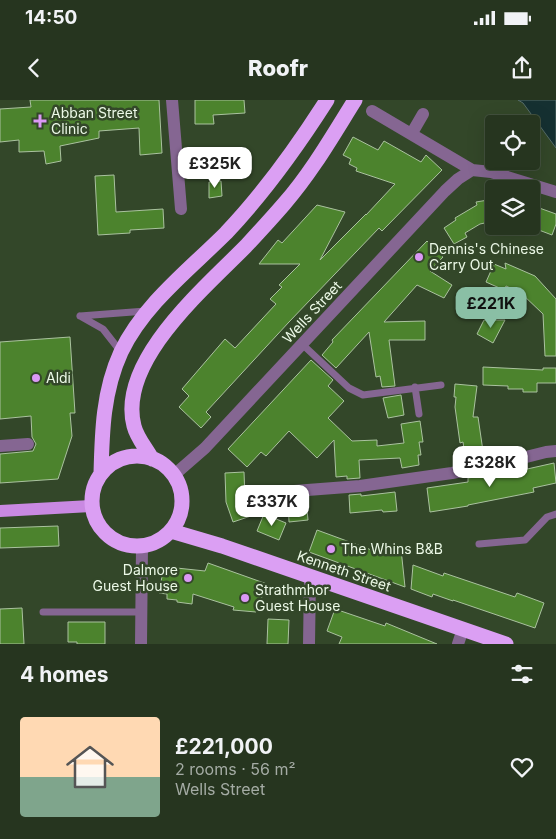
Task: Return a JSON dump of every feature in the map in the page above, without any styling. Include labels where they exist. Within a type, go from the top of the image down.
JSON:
[{"type":"highway","points":[[101,474],[105,404],[112,375],[121,352],[131,334],[148,311],[257,199],[289,159],[327,100]]},
{"type":"highway","points":[[152,458],[140,440],[134,426],[132,414],[134,391],[147,357],[176,318],[248,244],[286,201],[318,158],[355,100]]},
{"type":"highway","points":[[142,456],[152,458],[166,466],[174,475],[182,502],[179,518],[171,531],[159,541],[142,547],[126,546],[109,538],[98,527],[91,506],[93,489],[101,474],[112,463],[126,457],[142,456]]},
{"type":"highway","name":"Kenneth Street","points":[[171,531],[506,644]]},
{"type":"main road","points":[[0,511],[91,506]]},
{"type":"street","points":[[172,100],[181,209]]},
{"type":"street","points":[[372,111],[472,170],[491,172],[556,192]]},
{"type":"street","points":[[412,134],[423,114]]},
{"type":"street","name":"Wells Street","points":[[174,475],[205,448],[445,191],[472,170]]},
{"type":"street","points":[[0,446],[28,444]]},
{"type":"street","points":[[268,493],[360,486],[443,474],[556,451]]},
{"type":"street","points":[[141,644],[142,547]]},
{"type":"street","points":[[309,644],[310,577]]},
{"type":"street","points":[[458,644],[463,629]]},
{"type":"lane","points":[[121,352],[104,328],[80,316],[148,311]]},
{"type":"lane","points":[[302,344],[349,388],[363,395],[441,384]]},
{"type":"lane","points":[[415,387],[419,414]]},
{"type":"lane","points":[[479,544],[525,540],[548,517],[556,514]]},
{"type":"lane","points":[[43,612],[141,612]]},
{"type":"water","points":[[518,100],[556,100],[556,148],[540,126],[540,115],[532,115],[523,103]]},
{"type":"building","points":[[30,100],[159,100],[162,153],[140,155],[139,128],[99,131],[99,138],[60,146],[61,161],[46,164],[44,151],[19,152],[19,140],[0,142],[0,109],[31,107]]},
{"type":"building","points":[[195,100],[244,100],[245,113],[213,115],[214,124],[195,124]]},
{"type":"building","points":[[353,137],[378,150],[384,141],[421,162],[426,155],[442,170],[382,231],[379,228],[289,322],[206,412],[211,417],[201,428],[179,407],[189,396],[182,389],[225,339],[235,348],[276,304],[270,299],[282,287],[279,285],[300,264],[259,264],[278,240],[282,243],[317,205],[345,212],[320,260],[395,184],[356,171],[357,168],[349,164],[351,159],[343,155]]},
{"type":"building","points":[[114,175],[116,212],[163,209],[164,228],[130,230],[130,233],[98,235],[95,176]]},
{"type":"building","points":[[221,181],[222,196],[209,198],[209,182]]},
{"type":"building","points":[[485,200],[485,223],[465,233],[467,237],[454,244],[444,228],[456,220],[455,218],[477,205],[476,202]]},
{"type":"building","points":[[540,208],[556,214],[556,224],[552,235],[540,230]]},
{"type":"building","points":[[427,241],[443,257],[430,271],[452,285],[444,298],[417,285],[384,322],[425,321],[425,340],[389,340],[395,386],[382,387],[380,376],[376,377],[369,332],[336,368],[322,355],[333,342],[332,340]]},
{"type":"building","points":[[505,263],[535,276],[556,299],[556,356],[545,356],[543,314],[521,293],[506,286],[504,290],[486,282],[494,264],[506,269]]},
{"type":"building","points":[[484,320],[505,320],[493,343],[477,334]]},
{"type":"building","name":"Aldi","points":[[70,337],[75,413],[70,413],[72,436],[58,479],[0,483],[0,454],[33,451],[36,444],[32,437],[31,416],[0,419],[0,342]]},
{"type":"building","points":[[311,360],[333,380],[328,386],[344,401],[328,418],[352,441],[377,440],[377,446],[404,443],[401,424],[420,421],[423,442],[419,442],[421,455],[418,455],[419,465],[402,468],[400,458],[359,460],[360,478],[347,479],[347,476],[336,477],[334,440],[317,458],[289,431],[266,456],[261,452],[247,467],[228,449]]},
{"type":"building","points":[[483,367],[543,370],[543,368],[556,368],[556,383],[537,383],[537,392],[523,392],[523,389],[508,389],[508,386],[483,385]]},
{"type":"building","points":[[455,384],[477,386],[473,417],[478,417],[484,458],[466,462],[463,442],[460,443],[455,407],[456,397],[454,397]]},
{"type":"building","points":[[401,395],[404,415],[388,418],[383,398]]},
{"type":"building","points":[[554,463],[556,483],[533,488],[534,492],[430,512],[427,488],[468,482],[468,478],[486,475],[487,478]]},
{"type":"building","points":[[244,472],[245,499],[251,516],[233,522],[226,502],[225,473]]},
{"type":"building","points":[[395,492],[397,511],[383,512],[382,510],[350,513],[349,495],[361,494],[361,496]]},
{"type":"building","points":[[306,499],[308,520],[289,522],[288,500]]},
{"type":"building","points":[[264,514],[286,523],[279,540],[257,531]]},
{"type":"building","points":[[58,526],[59,546],[0,548],[0,528]]},
{"type":"building","points":[[317,530],[377,552],[381,542],[401,549],[405,587],[309,552]]},
{"type":"building","points":[[208,563],[267,584],[256,612],[233,610],[234,607],[193,594],[192,604],[167,599],[167,594],[159,593],[163,571],[167,571],[167,567],[205,571]]},
{"type":"building","points":[[413,565],[443,576],[444,573],[515,597],[517,593],[544,603],[535,628],[453,600],[433,594],[432,597],[411,589]]},
{"type":"building","points":[[22,608],[24,644],[0,644],[0,609]]},
{"type":"building","points":[[335,609],[385,626],[386,623],[437,644],[339,644],[342,637],[327,631]]},
{"type":"building","points":[[268,619],[289,620],[288,644],[267,644]]},
{"type":"building","points":[[68,622],[105,622],[105,644],[77,644],[77,642],[68,642]]},
{"type":"place","name":"Abban Street Clinic","points":[[40,121]]},
{"type":"place","name":"Dennis's Chinese Carry Out","points":[[419,257]]},
{"type":"place","name":"Aldi","points":[[36,378]]},
{"type":"place","name":"The Whins B&B","points":[[331,549]]},
{"type":"place","name":"Dalmore Guest House","points":[[188,578]]},
{"type":"place","name":"Strathmhor Guest House","points":[[245,598]]}]
